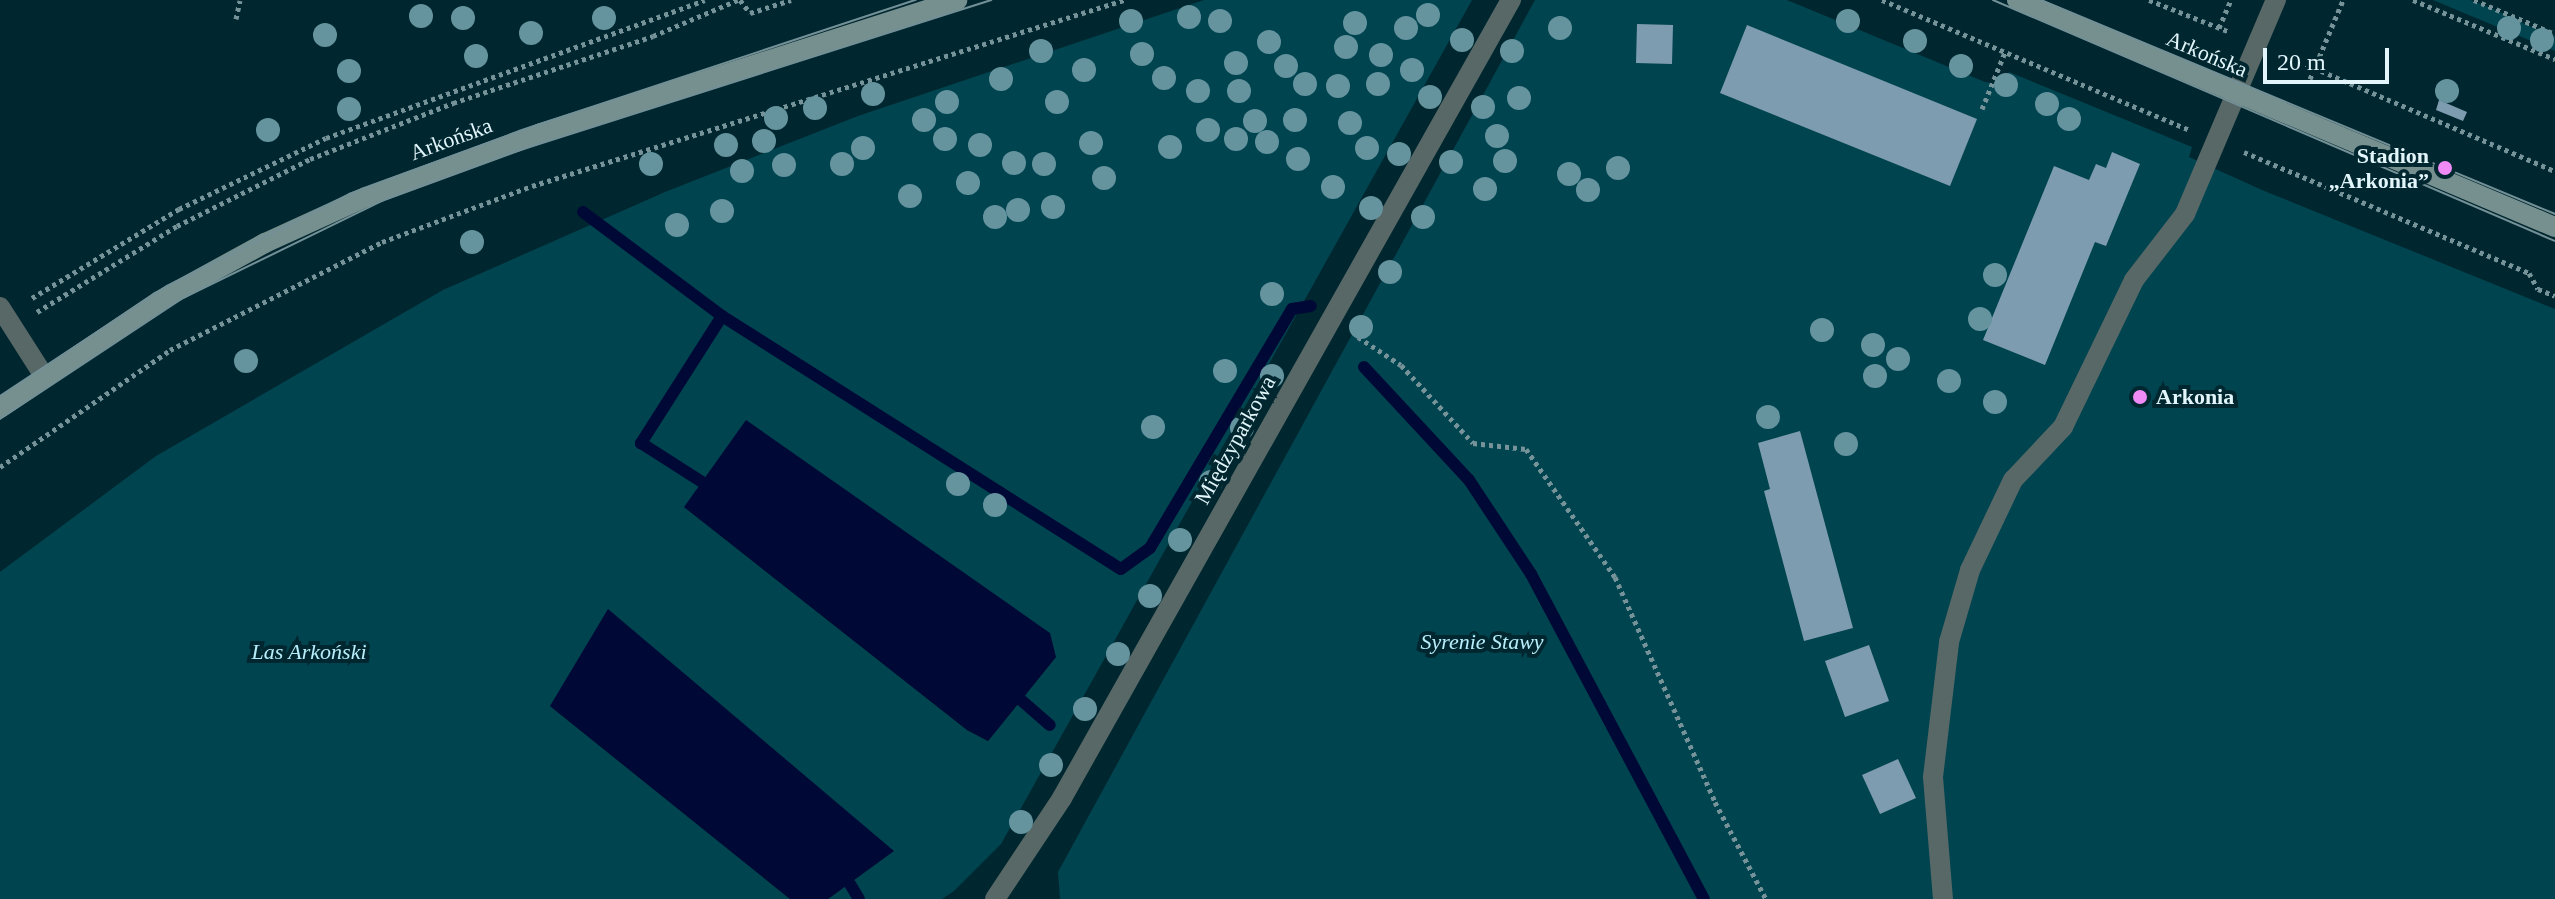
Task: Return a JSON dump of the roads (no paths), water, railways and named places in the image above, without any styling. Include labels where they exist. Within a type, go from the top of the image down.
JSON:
[{"type":"street","name":"Arkońska","points":[[0,408],[44,376],[200,278],[366,197],[541,133],[957,0]]},
{"type":"street","name":"Międzyparkowa","points":[[995,899],[1062,798],[1511,0]]},
{"type":"street","name":"Arkońska","points":[[2017,0],[2555,227]]},
{"type":"street","points":[[1943,899],[1933,777],[1949,642],[1970,570],[2013,480],[2063,427],[2134,280],[2185,214],[2276,0]]},
{"type":"street","points":[[6,317],[44,376]]},
{"type":"waterway","points":[[583,212],[722,316],[641,443],[702,482]]},
{"type":"waterway","points":[[722,316],[1121,569],[1150,548],[1292,309],[1311,306]]},
{"type":"waterway","points":[[1364,367],[1469,480],[1531,574],[1704,899]]},
{"type":"waterway","points":[[1021,700],[1050,725]]},
{"type":"waterway","points":[[850,884],[859,899]]},
{"type":"tram line","points":[[0,396],[167,286],[349,194],[519,131],[916,0]]},
{"type":"tram line","points":[[0,419],[183,298],[386,199],[514,152],[991,0]]},
{"type":"tram line","points":[[1993,0],[2555,241]]},
{"type":"tram line","points":[[2041,0],[2555,214]]},
{"type":"place","name":"Stadion „Arkonia”","points":[[2445,168]]},
{"type":"place","name":"Arkonia","points":[[2140,397]]},
{"type":"park label","name":"Syrenie Stawy","points":[[1482,642]]},
{"type":"park label","name":"Las Arkoński","points":[[309,652]]}]
